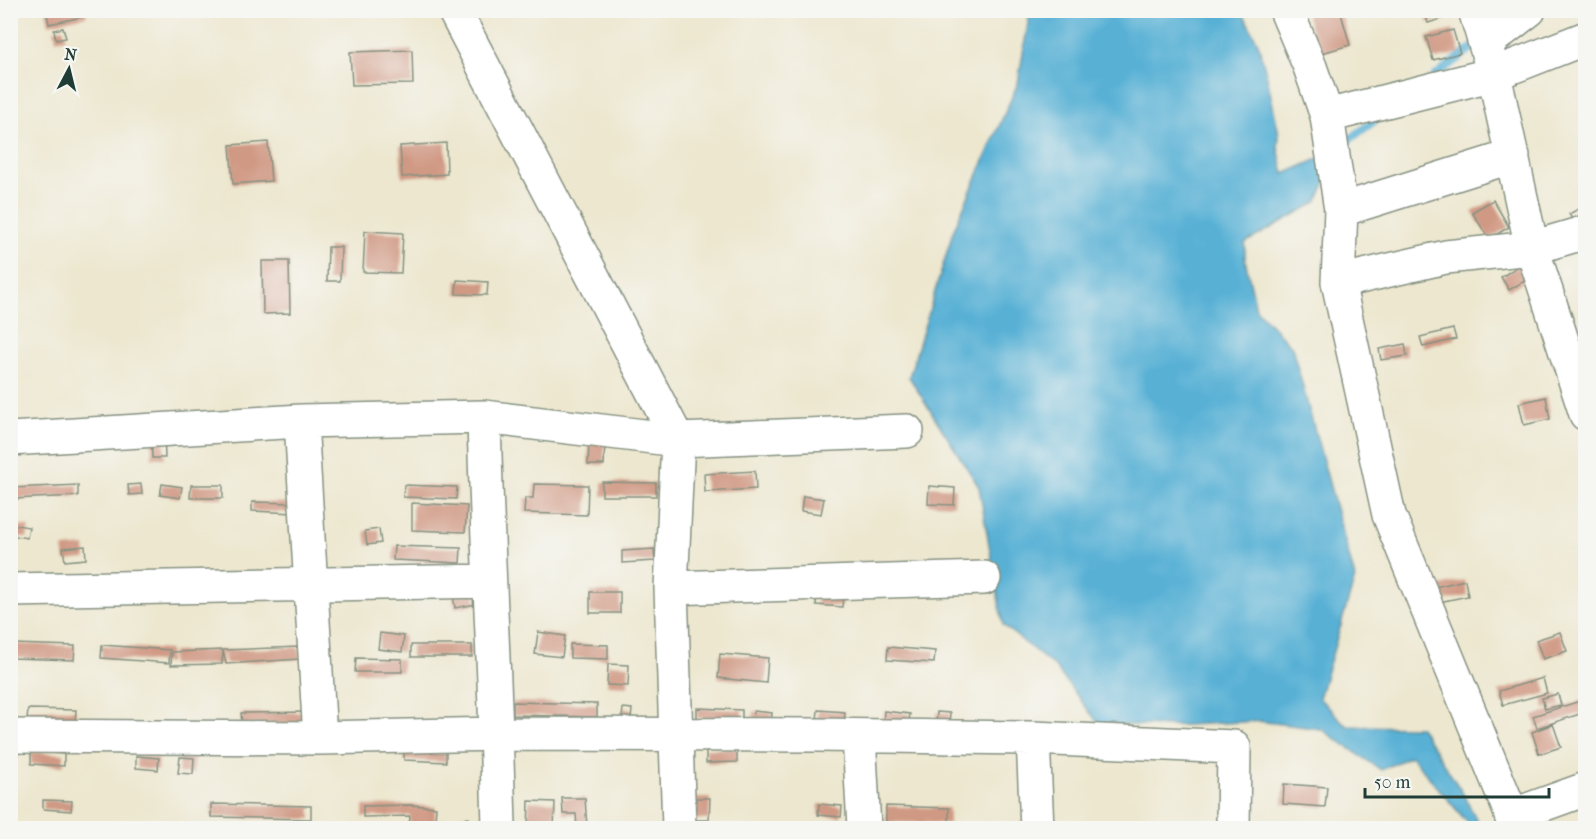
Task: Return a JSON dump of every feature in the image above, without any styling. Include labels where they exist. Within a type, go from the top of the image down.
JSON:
[{"type":"street","points":[[454,10],[678,441],[671,588],[679,828]]},
{"type":"street","points":[[1286,10],[1310,67],[1327,116],[1341,210],[1338,282],[1389,515],[1514,822],[1586,789]]},
{"type":"street","points":[[1475,10],[1494,74],[1532,248],[1586,414]]},
{"type":"street","points":[[1485,44],[1529,10]]},
{"type":"street","points":[[1327,116],[1494,74],[1586,38]]},
{"type":"street","points":[[1341,210],[1513,156]]},
{"type":"street","points":[[1338,282],[1446,257],[1532,248],[1586,232]]},
{"type":"street","points":[[484,417],[497,734],[498,828]]},
{"type":"street","points":[[10,439],[301,421],[484,417],[678,441],[907,431]]},
{"type":"street","points":[[301,421],[320,738]]},
{"type":"street","points":[[671,588],[984,578]]},
{"type":"street","points":[[10,590],[489,581]]},
{"type":"street","points":[[10,736],[320,738],[497,734],[859,736],[1033,738],[1234,747],[1233,828]]},
{"type":"street","points":[[859,736],[864,828]]},
{"type":"street","points":[[1033,738],[1037,828]]},
{"type":"water","points":[[1030,11],[1242,11],[1258,43],[1267,77],[1279,134],[1278,148],[1284,174],[1332,153],[1331,170],[1317,202],[1245,243],[1245,259],[1256,309],[1292,347],[1355,578],[1319,698],[1347,726],[1420,727],[1462,792],[1481,828],[1472,828],[1411,756],[1381,770],[1321,729],[1258,721],[1169,726],[1099,724],[1055,667],[1003,625],[979,487],[909,377],[954,229],[1018,83]]},
{"type":"building","points":[[46,10],[86,10],[87,16],[49,24]]},
{"type":"building","points":[[1316,10],[1340,10],[1350,45],[1318,54],[1306,13]]},
{"type":"building","points":[[1424,10],[1452,10],[1454,15],[1428,23]]},
{"type":"building","points":[[63,28],[66,38],[56,40],[54,30]]},
{"type":"building","points":[[1453,30],[1460,53],[1433,60],[1426,37]]},
{"type":"building","points":[[412,50],[413,84],[352,85],[350,52]]},
{"type":"building","points":[[268,142],[271,181],[233,184],[230,145]]},
{"type":"building","points":[[446,143],[447,174],[402,177],[400,146]]},
{"type":"building","points":[[1493,200],[1509,227],[1489,239],[1472,212]]},
{"type":"building","points":[[1586,205],[1586,228],[1580,232],[1569,214]]},
{"type":"building","points":[[365,231],[403,233],[401,273],[363,272]]},
{"type":"building","points":[[328,247],[341,247],[340,281],[327,281]]},
{"type":"building","points":[[262,261],[289,261],[290,313],[263,314]]},
{"type":"building","points":[[1522,264],[1530,278],[1509,290],[1501,277]]},
{"type":"building","points":[[457,280],[488,282],[487,295],[456,294]]},
{"type":"building","points":[[1453,329],[1456,339],[1423,347],[1420,337]]},
{"type":"building","points":[[1405,344],[1407,356],[1381,360],[1379,349]]},
{"type":"building","points":[[1546,397],[1550,419],[1524,425],[1519,403]]},
{"type":"building","points":[[164,428],[165,458],[152,458],[151,429]]},
{"type":"building","points":[[589,442],[605,442],[604,465],[588,465]]},
{"type":"building","points":[[755,471],[756,489],[705,492],[704,474]]},
{"type":"building","points":[[602,482],[656,483],[656,496],[602,496]]},
{"type":"building","points":[[141,484],[142,494],[129,495],[128,485]]},
{"type":"building","points":[[162,484],[182,487],[180,498],[160,495]]},
{"type":"building","points":[[534,484],[588,485],[587,515],[524,513],[525,498],[533,498]]},
{"type":"building","points":[[78,485],[78,496],[12,499],[11,488]]},
{"type":"building","points":[[191,485],[223,485],[223,498],[190,498]]},
{"type":"building","points":[[404,485],[457,487],[456,499],[403,497]]},
{"type":"building","points":[[929,486],[955,488],[954,505],[928,504]]},
{"type":"building","points":[[803,496],[824,499],[821,514],[801,511]]},
{"type":"building","points":[[252,502],[295,503],[295,513],[252,511]]},
{"type":"building","points":[[412,503],[467,506],[465,532],[412,530]]},
{"type":"building","points":[[10,524],[29,527],[27,538],[10,535]]},
{"type":"building","points":[[379,529],[381,543],[367,545],[365,531]]},
{"type":"building","points":[[85,546],[86,559],[65,561],[63,548]]},
{"type":"building","points":[[394,546],[461,548],[460,563],[393,560]]},
{"type":"building","points":[[654,549],[655,561],[622,563],[622,551]]},
{"type":"building","points":[[1465,580],[1468,596],[1439,602],[1435,587]]},
{"type":"building","points":[[590,592],[620,592],[620,613],[590,613]]},
{"type":"building","points":[[475,593],[477,604],[455,608],[453,596]]},
{"type":"building","points":[[817,594],[843,597],[842,607],[816,605]]},
{"type":"building","points":[[538,632],[565,636],[562,657],[535,654]]},
{"type":"building","points":[[1560,632],[1567,651],[1543,659],[1536,640]]},
{"type":"building","points":[[380,633],[404,636],[402,652],[378,649]]},
{"type":"building","points":[[12,644],[75,646],[74,660],[12,658]]},
{"type":"building","points":[[570,644],[608,645],[608,659],[570,658]]},
{"type":"building","points":[[102,645],[170,650],[169,663],[101,658]]},
{"type":"building","points":[[411,645],[472,645],[472,657],[411,657]]},
{"type":"building","points":[[299,647],[300,659],[226,664],[223,651],[222,664],[171,665],[172,652]]},
{"type":"building","points":[[888,647],[935,651],[934,663],[887,660]]},
{"type":"building","points":[[720,654],[768,658],[766,683],[718,678]]},
{"type":"building","points":[[356,658],[402,659],[402,672],[355,672]]},
{"type":"building","points":[[608,664],[629,665],[628,686],[607,685]]},
{"type":"building","points":[[1543,678],[1547,693],[1503,705],[1499,691]]},
{"type":"building","points":[[1558,694],[1561,705],[1545,709],[1542,698]]},
{"type":"building","points":[[1586,699],[1586,712],[1537,728],[1533,716]]},
{"type":"building","points":[[513,702],[597,704],[597,717],[513,715]]},
{"type":"building","points":[[623,708],[632,709],[631,720],[622,719]]},
{"type":"building","points":[[697,708],[742,710],[742,720],[697,718]]},
{"type":"building","points":[[28,709],[76,710],[75,723],[27,721]]},
{"type":"building","points":[[818,710],[845,712],[844,723],[817,720]]},
{"type":"building","points":[[754,711],[772,713],[771,724],[753,722]]},
{"type":"building","points":[[884,711],[910,714],[908,726],[883,723]]},
{"type":"building","points":[[306,712],[306,724],[242,725],[241,713]]},
{"type":"building","points":[[937,712],[950,713],[949,726],[936,725]]},
{"type":"building","points":[[1553,724],[1561,747],[1539,754],[1532,732]]},
{"type":"building","points":[[737,748],[737,762],[706,763],[706,749]]},
{"type":"building","points":[[404,751],[446,752],[446,762],[404,760]]},
{"type":"building","points":[[31,752],[64,754],[64,766],[31,764]]},
{"type":"building","points":[[136,756],[159,758],[158,770],[136,768]]},
{"type":"building","points":[[180,757],[194,758],[193,774],[178,773]]},
{"type":"building","points":[[1284,784],[1327,787],[1325,807],[1283,804]]},
{"type":"building","points":[[562,798],[585,798],[587,828],[577,828],[576,814],[563,814]]},
{"type":"building","points":[[696,798],[710,798],[709,820],[695,820]]},
{"type":"building","points":[[43,800],[72,801],[71,811],[43,809]]},
{"type":"building","points":[[529,801],[555,802],[554,828],[528,828]]},
{"type":"building","points":[[211,804],[311,806],[311,819],[211,817]]},
{"type":"building","points":[[819,804],[842,806],[841,817],[818,815]]},
{"type":"building","points":[[363,806],[436,807],[435,820],[469,818],[470,828],[409,828],[410,816],[363,817]]},
{"type":"building","points":[[886,806],[949,808],[949,824],[886,822]]},
{"type":"building","points":[[308,825],[308,828],[269,828],[269,826]]},
{"type":"waterway","points":[[1435,76],[1476,45]]},
{"type":"waterway","points":[[1341,146],[1382,115]]}]
